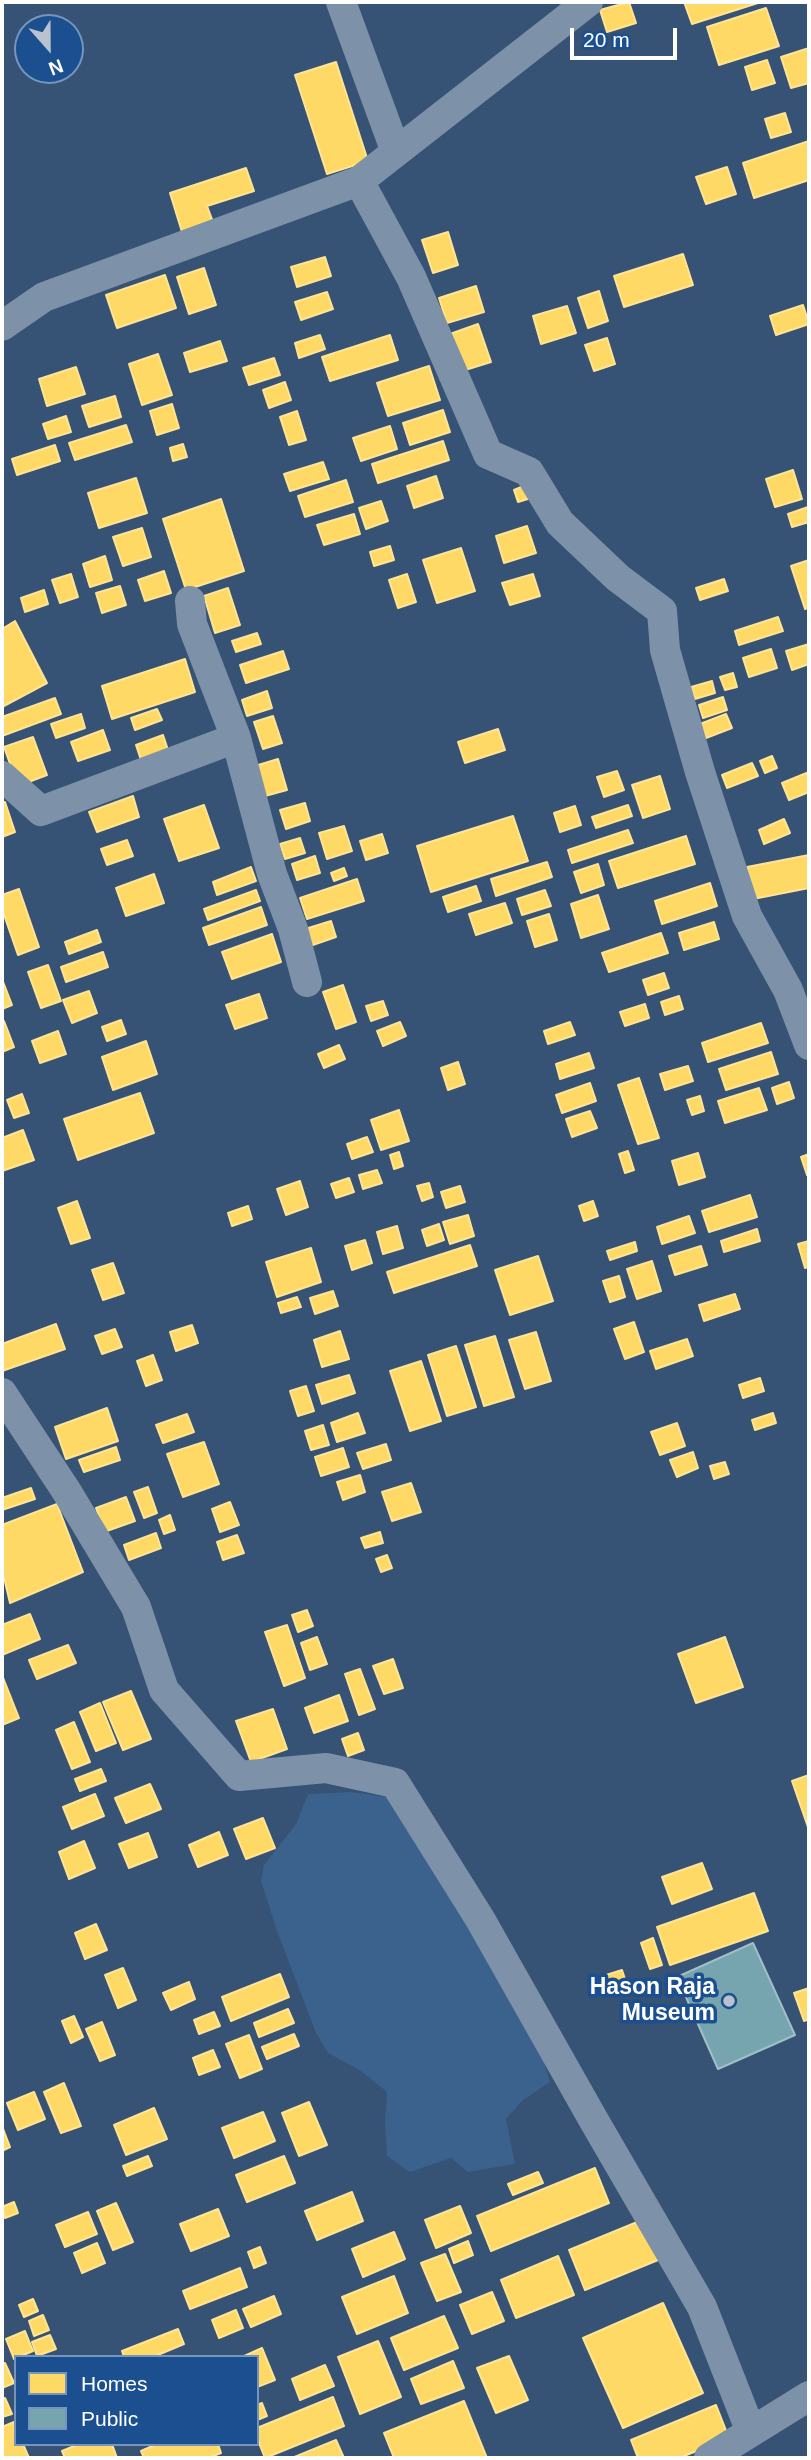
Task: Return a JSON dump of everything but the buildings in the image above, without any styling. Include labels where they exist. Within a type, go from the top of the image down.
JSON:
[{"type":"street","points":[[341,2],[396,152]]},
{"type":"street","points":[[2,326],[44,297],[359,181],[588,2]]},
{"type":"street","points":[[359,181],[411,277],[488,454],[529,472],[559,523],[618,578],[662,611],[665,650],[747,916],[788,990],[809,1045]]},
{"type":"street","points":[[190,601],[192,624],[236,738],[272,874],[293,929],[307,982]]},
{"type":"street","points":[[2,776],[41,811],[236,738]]},
{"type":"street","points":[[2,1393],[67,1492],[136,1607],[164,1690],[239,1776],[326,1768],[395,1783],[480,1919],[702,2307],[751,2432]]},
{"type":"street","points":[[709,2458],[809,2396]]},
{"type":"water","points":[[351,1792],[395,1798],[541,2052],[550,2082],[523,2100],[506,2119],[515,2164],[468,2172],[451,2158],[410,2172],[387,2156],[387,2092],[361,2071],[328,2053],[316,2033],[261,1881],[264,1865],[296,1824],[308,1794]]},
{"type":"place","name":"Hason Raja Museum","points":[[729,2001]]}]
